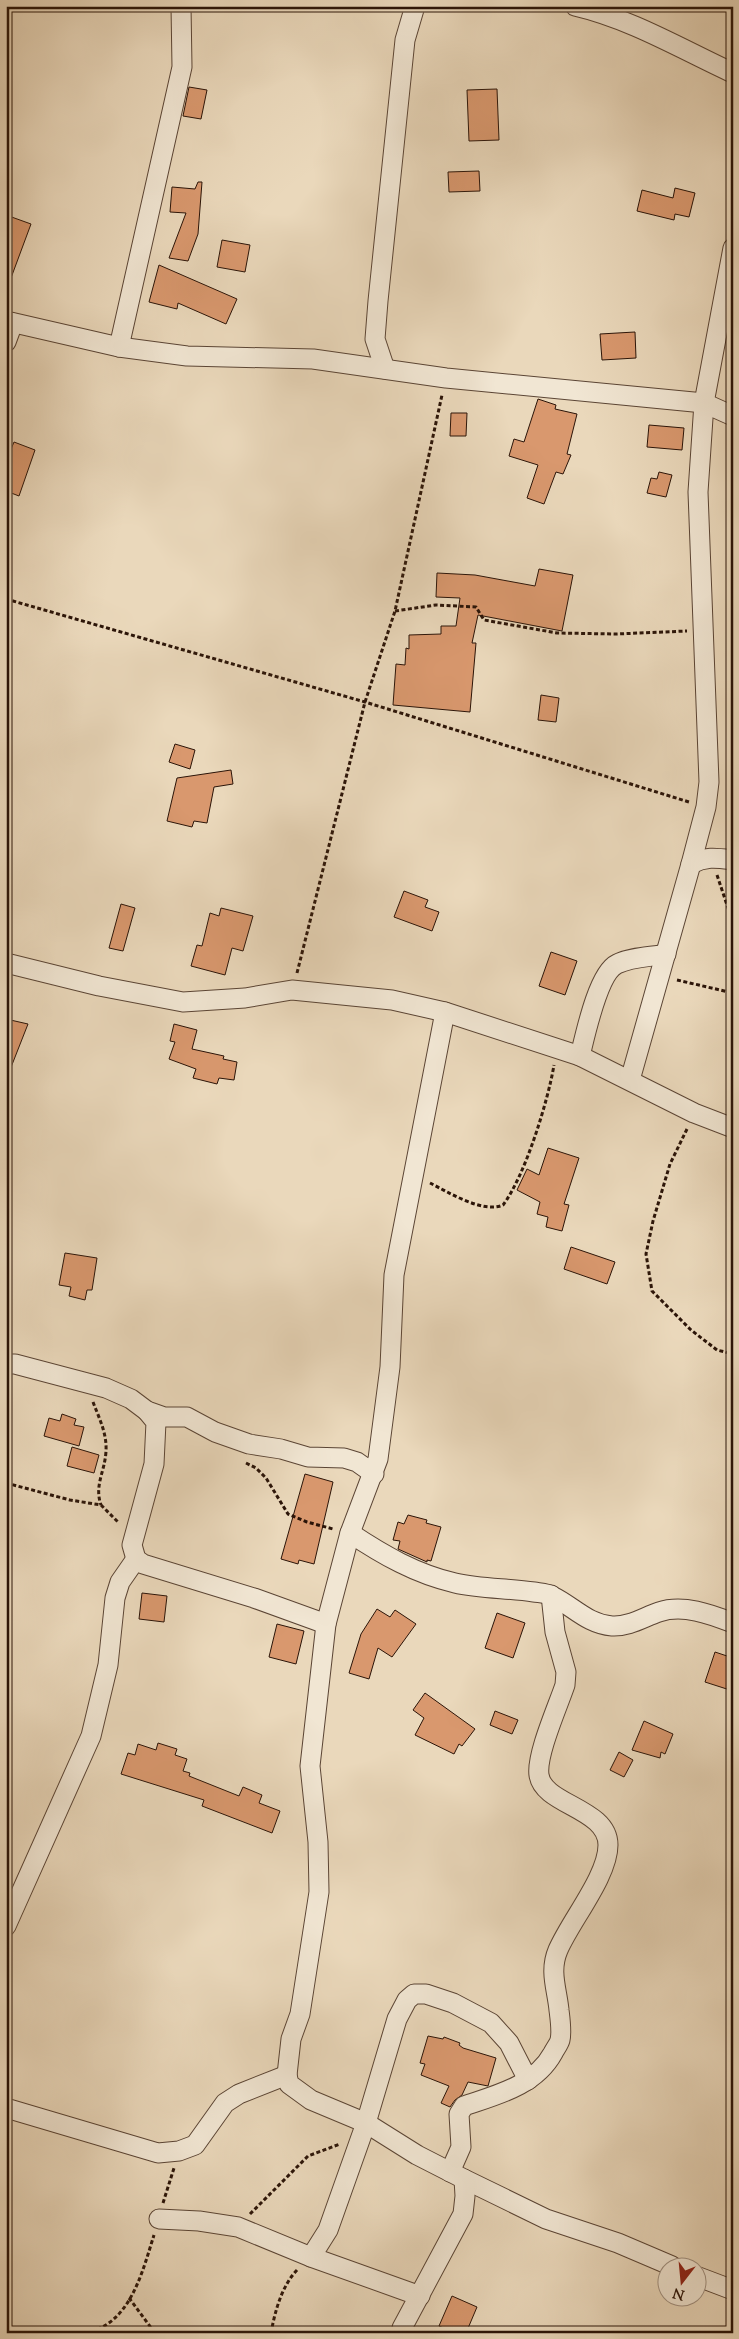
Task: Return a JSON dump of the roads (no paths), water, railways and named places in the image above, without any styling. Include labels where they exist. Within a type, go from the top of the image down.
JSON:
[{"type":"street","points":[[119,347],[182,67],[181,6]]},
{"type":"street","points":[[385,369],[376,339],[405,40],[415,6]]},
{"type":"street","points":[[575,6],[597,11],[658,36],[733,74]]},
{"type":"street","points":[[630,1080],[706,807],[709,782],[709,740],[704,680],[698,492],[704,403],[733,248]]},
{"type":"street","points":[[6,342],[10,322],[119,347],[187,356],[313,359],[446,378],[704,403],[733,416]]},
{"type":"street","points":[[352,364],[376,339]]},
{"type":"street","points":[[691,864],[702,858],[712,857],[733,860]]},
{"type":"street","points":[[580,1056],[592,1008],[605,978],[614,965],[628,960],[666,954]]},
{"type":"street","points":[[6,963],[99,986],[183,1002],[245,998],[292,990],[392,1000],[445,1012],[580,1056],[694,1113],[733,1128]]},
{"type":"street","points":[[445,1012],[394,1275],[387,1401],[374,1474],[350,1533],[326,1624],[310,1766],[318,1842],[319,1892],[300,2014],[291,2039],[286,2075],[290,2084],[311,2100],[364,2130],[546,2219],[618,2243],[656,2259]]},
{"type":"street","points":[[6,1364],[87,1382],[131,1399],[147,1411],[156,1422],[154,1464],[132,1545],[136,1559],[143,1564],[254,1598],[326,1624]]},
{"type":"street","points":[[147,1411],[164,1417],[187,1417],[215,1432],[249,1444],[281,1449],[308,1457],[356,1462],[374,1474]]},
{"type":"street","points":[[350,1533],[394,1560],[430,1576],[456,1584],[512,1588],[551,1595],[583,1617],[603,1624],[628,1624],[661,1611],[675,1609],[688,1610],[733,1622]]},
{"type":"street","points":[[6,1926],[91,1736],[108,1665],[115,1598],[120,1582],[136,1559]]},
{"type":"street","points":[[403,2333],[402,2328],[463,2214],[466,2196],[457,2176],[462,2148],[459,2114],[464,2106],[500,2094],[528,2080],[548,2062],[560,2040],[559,2010],[552,1976],[556,1955],[566,1931],[602,1870],[608,1845],[605,1830],[585,1813],[546,1788],[539,1778],[539,1764],[565,1685],[566,1672],[555,1632],[551,1595]]},
{"type":"street","points":[[311,2257],[328,2230],[364,2130],[397,2019],[407,2000],[414,1994],[426,1994],[453,2003],[491,2022],[509,2043],[528,2080]]},
{"type":"street","points":[[6,2108],[158,2154],[179,2151],[195,2145],[225,2102],[239,2094],[286,2075]]},
{"type":"street","points":[[159,2219],[199,2221],[238,2227],[311,2257],[420,2296]]},
{"type":"street","points":[[706,2280],[733,2290]]}]
